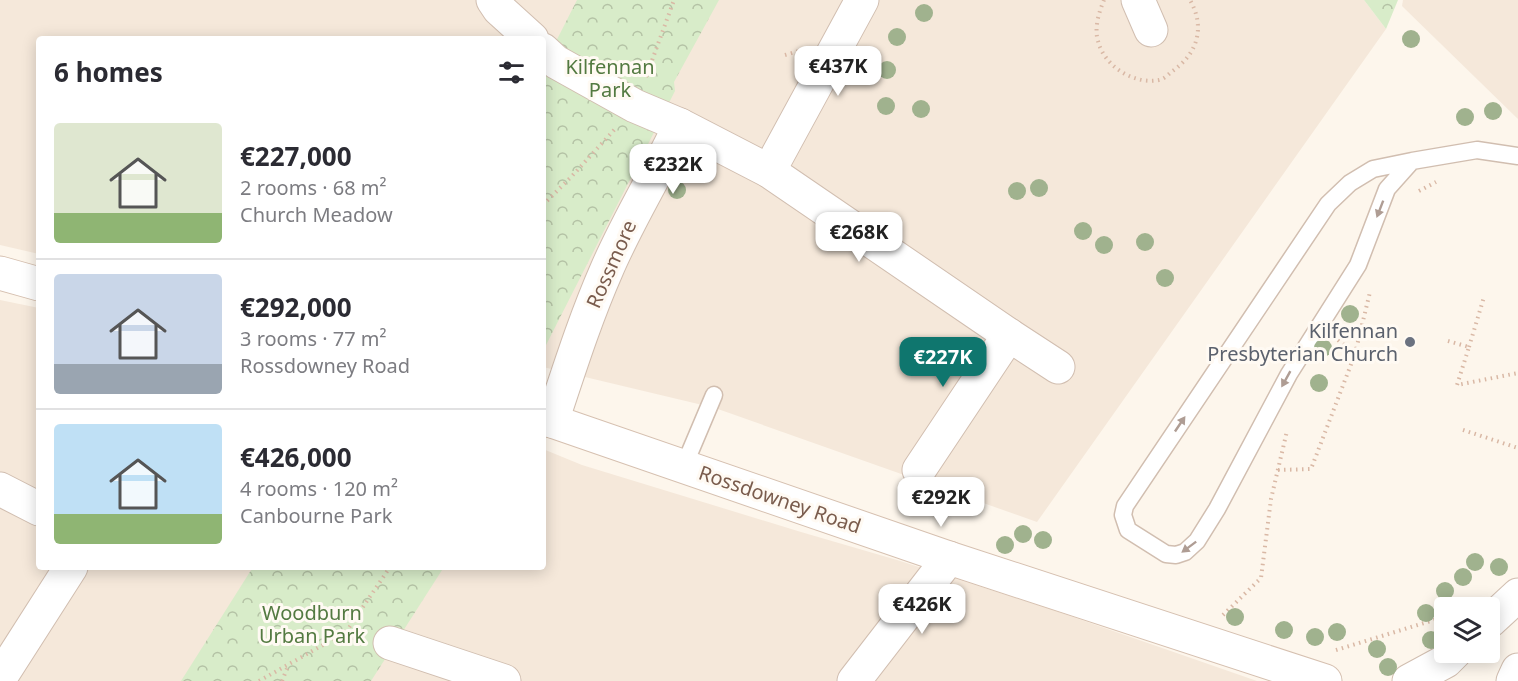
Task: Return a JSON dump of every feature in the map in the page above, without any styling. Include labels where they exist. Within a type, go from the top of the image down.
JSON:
[{"type":"street","points":[[494,0],[500,9],[529,36]]},
{"type":"street","points":[[770,171],[862,0]]},
{"type":"street","points":[[1138,0],[1151,30]]},
{"type":"street","points":[[546,53],[556,62],[635,106],[680,125],[770,171],[1058,367]]},
{"type":"street","name":"Rossmore","points":[[548,420],[607,268],[680,125]]},
{"type":"street","points":[[0,273],[36,283]]},
{"type":"street","points":[[919,470],[1009,335]]},
{"type":"street","name":"Rossdowney Road","points":[[548,420],[949,558],[1324,681]]},
{"type":"street","points":[[0,489],[36,507]]},
{"type":"street","points":[[854,681],[949,558]]},
{"type":"street","points":[[0,678],[69,570]]},
{"type":"street","points":[[1500,612],[1518,595]]},
{"type":"street","points":[[390,643],[504,681]]},
{"type":"street","points":[[1409,681],[1442,663]]},
{"type":"street","points":[[1513,681],[1518,670]]},
{"type":"lane","points":[[1412,161],[1387,189],[1358,266],[1289,374],[1217,509],[1197,541],[1185,552],[1176,555],[1166,554],[1133,534],[1125,524],[1123,515],[1125,506],[1328,204],[1350,183],[1373,169],[1412,161],[1477,150],[1518,156]]},
{"type":"lane","points":[[684,466],[714,395]]},
{"type":"path","points":[[1414,193],[1437,182]]},
{"type":"path","points":[[1278,470],[1311,469],[1355,354],[1372,285]]},
{"type":"path","points":[[1484,297],[1457,386],[1518,373]]},
{"type":"path","points":[[1333,336],[1355,354]]},
{"type":"path","points":[[1448,341],[1468,347]]},
{"type":"path","points":[[1199,640],[1261,578],[1271,499],[1289,426]]},
{"type":"path","points":[[1463,430],[1518,448]]},
{"type":"path","points":[[259,681],[346,632],[388,570]]},
{"type":"path","points":[[1283,667],[1434,620]]},
{"type":"path","points":[[346,632],[368,642],[390,643]]},
{"type":"path","points":[[282,681],[288,666]]},
{"type":"shaded area","points":[[0,0],[1364,0],[1386,29],[1037,522],[715,408],[546,368],[546,36],[36,36],[36,253],[0,245]]},
{"type":"shaded area","points":[[1403,0],[1518,0],[1518,119],[1402,6]]},
{"type":"shaded area","points":[[0,300],[36,307],[36,570],[546,570],[546,450],[582,465],[897,560],[1050,609],[1257,681],[0,681]]},
{"type":"green space","name":"Kilfennan Park","points":[[577,0],[719,0],[674,82],[675,91],[546,345],[546,61]]},
{"type":"green space","points":[[1364,0],[1398,0],[1386,29]]},
{"type":"green space","name":"Woodburn Urban Park","points":[[251,570],[442,570],[371,681],[181,681]]},
{"type":"place","name":"Kilfennan Presbyterian Church","points":[[1410,342]]}]
